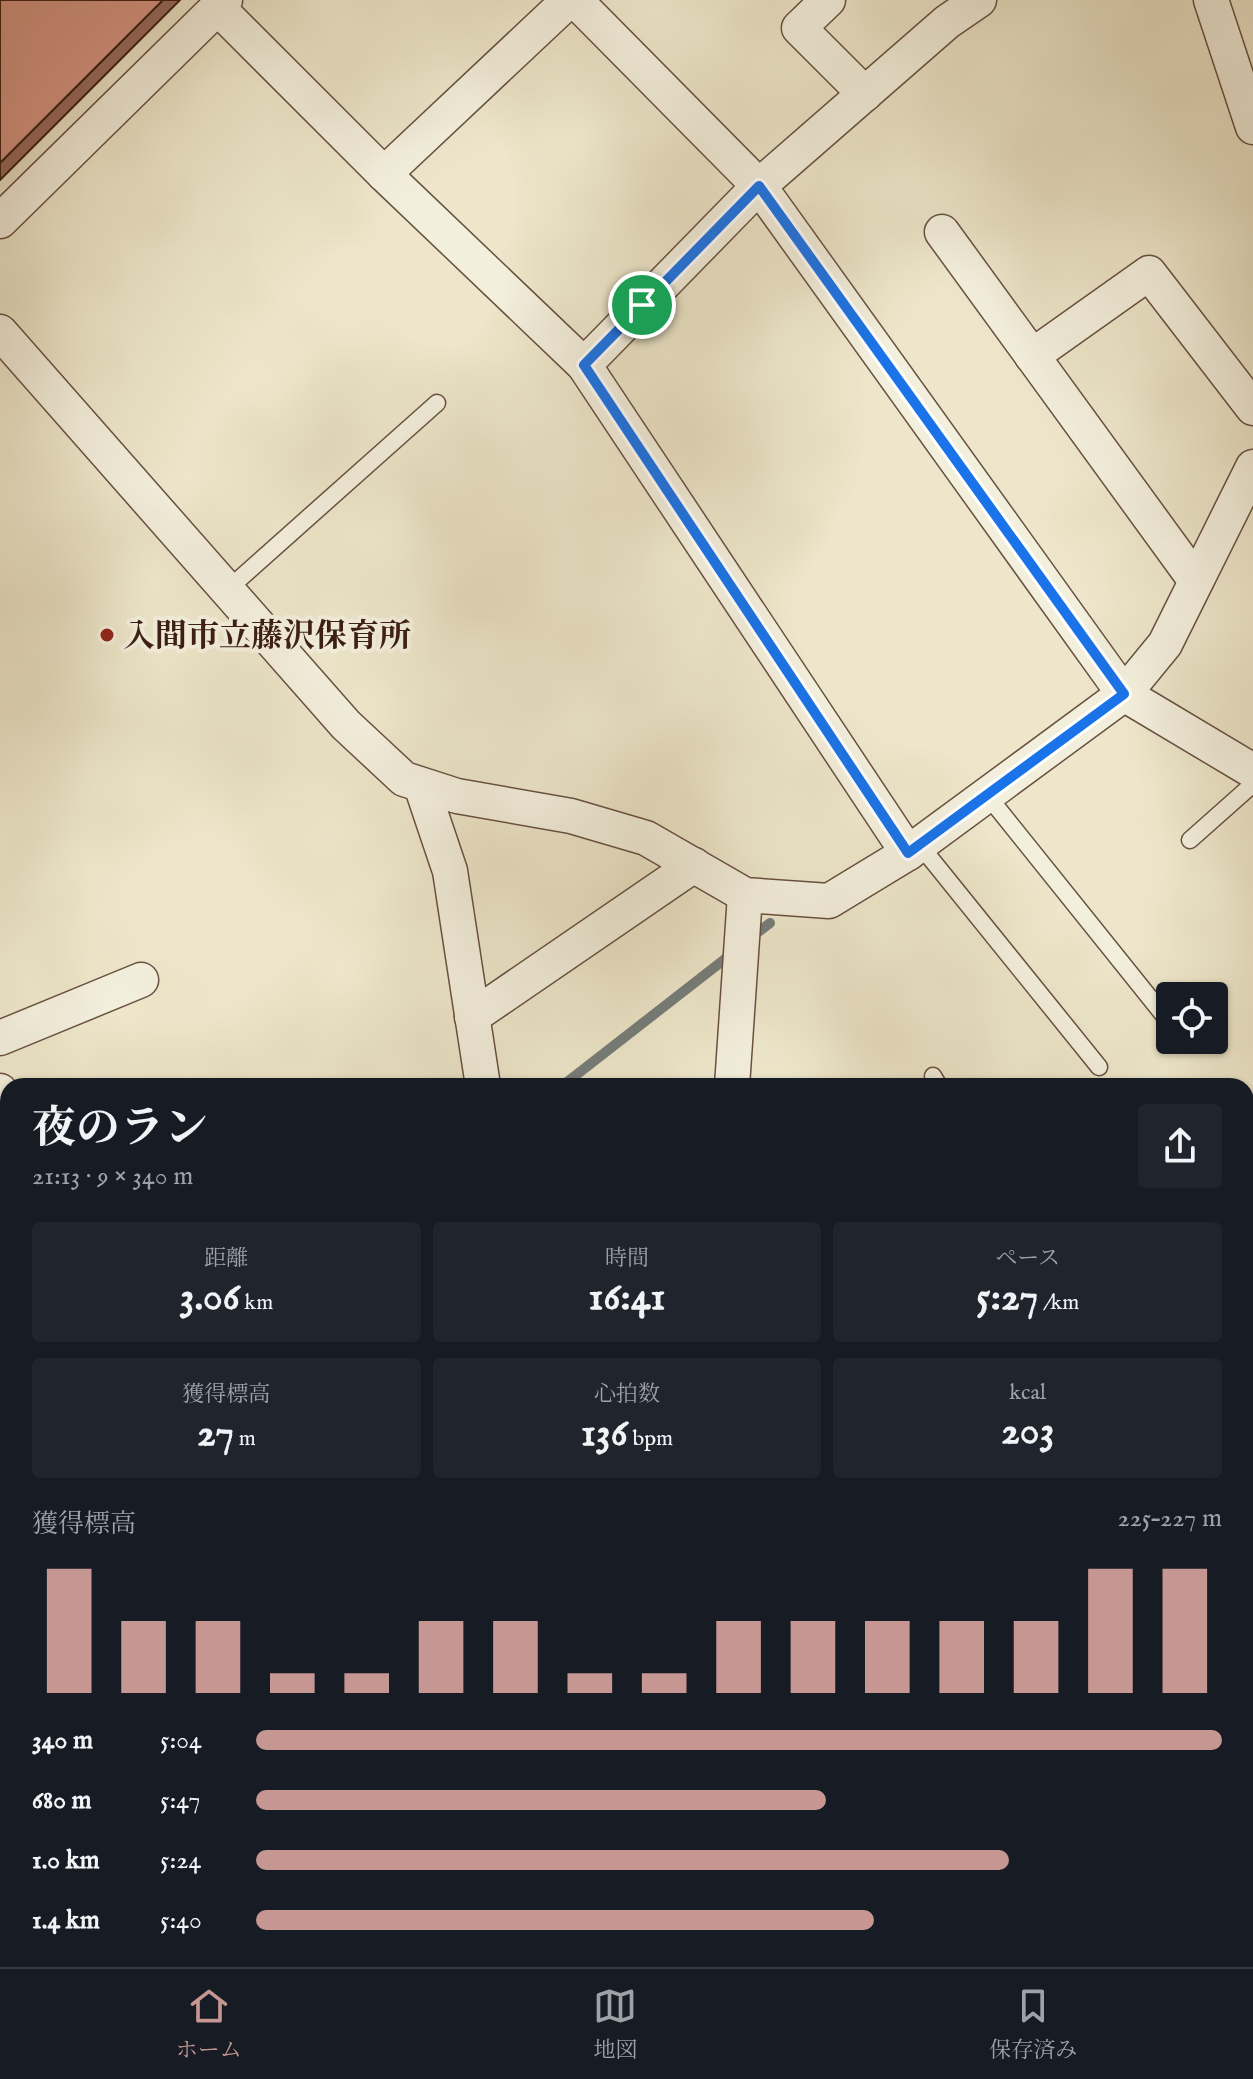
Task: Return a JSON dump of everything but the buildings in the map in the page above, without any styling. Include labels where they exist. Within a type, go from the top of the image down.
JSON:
[{"type":"street","points":[[384,174],[572,0],[759,186],[1124,694],[1253,771]]},
{"type":"street","points":[[828,0],[799,28],[865,94]]},
{"type":"street","points":[[1211,0],[1249,92],[1253,127]]},
{"type":"street","points":[[0,221],[221,4],[384,174],[584,365],[914,849]]},
{"type":"street","points":[[584,365],[759,186],[865,94],[959,5]]},
{"type":"street","points":[[942,232],[1196,581]]},
{"type":"street","points":[[1032,356],[1149,273],[1253,408]]},
{"type":"street","points":[[5,345],[346,725],[404,779],[457,796],[571,816],[646,838],[745,895],[829,901],[914,849],[1124,694],[1165,644],[1253,467]]},
{"type":"street","points":[[421,785],[450,871],[482,1078]]},
{"type":"street","points":[[472,1017],[694,865]]},
{"type":"street","points":[[733,1078],[745,895]]},
{"type":"street","points":[[0,1038],[141,980]]},
{"type":"lane","points":[[227,590],[437,403]]},
{"type":"lane","points":[[1190,840],[1253,784]]},
{"type":"lane","points":[[987,795],[1156,1006]]},
{"type":"lane","points":[[914,849],[1099,1067]]},
{"type":"waterway","points":[[749,939],[770,923]]},
{"type":"waterway","points":[[572,1078],[734,952]]},
{"type":"place","name":"入間市立藤沢保育所","points":[[107,635]]},
{"type":"route","points":[[759,186],[1124,694],[908,853],[584,365],[642,305],[759,186]]}]
